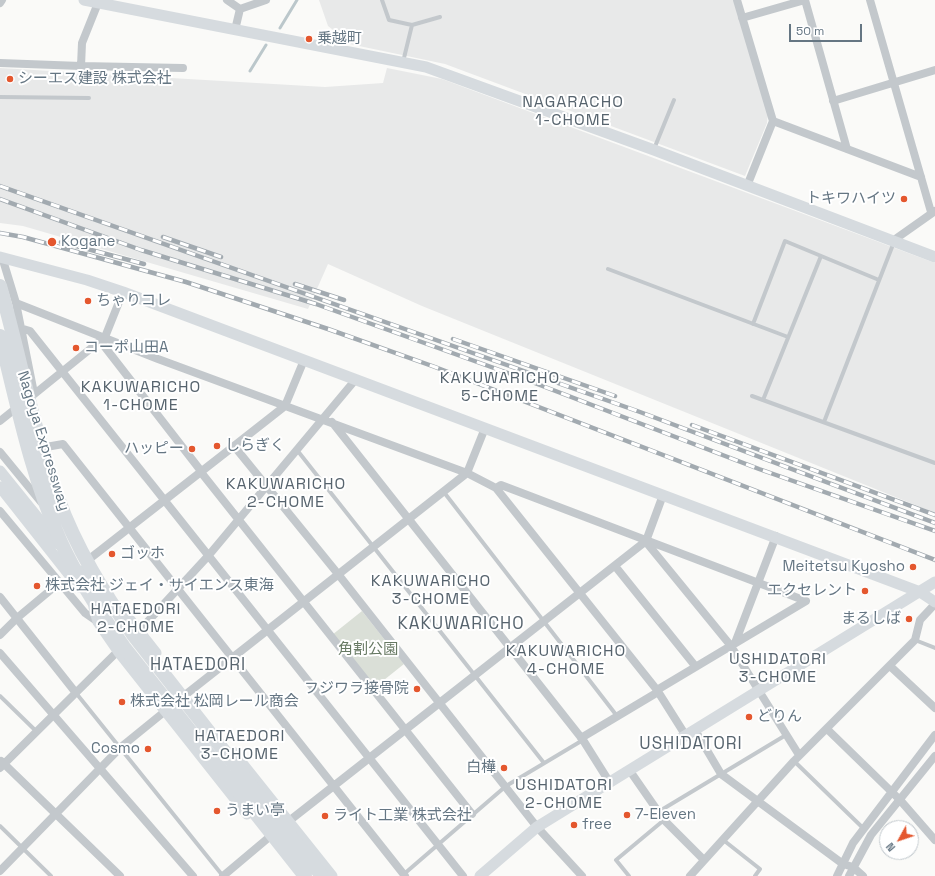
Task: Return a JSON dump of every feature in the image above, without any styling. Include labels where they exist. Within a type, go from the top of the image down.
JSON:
[{"type":"highway","name":"Nagoya Expressway","points":[[0,286],[46,461],[59,499],[91,570],[110,602],[134,636],[322,876]]},
{"type":"highway","name":"Nagoya Expressway","points":[[0,336],[25,436],[45,502],[60,540],[79,577],[100,613],[124,646],[305,876]]},
{"type":"street","points":[[84,0],[426,67],[654,150],[894,240],[935,257]]},
{"type":"street","points":[[227,0],[240,9]]},
{"type":"street","points":[[240,9],[263,0]]},
{"type":"street","points":[[737,0],[773,121],[747,186]]},
{"type":"street","points":[[742,18],[805,0],[847,149]]},
{"type":"street","points":[[870,0],[921,177],[933,211],[894,240]]},
{"type":"street","points":[[82,66],[82,43],[98,3]]},
{"type":"street","points":[[235,30],[240,9]]},
{"type":"street","points":[[0,63],[183,68]]},
{"type":"street","points":[[833,101],[894,81],[935,70]]},
{"type":"street","points":[[773,121],[921,177]]},
{"type":"street","points":[[1,257],[88,280],[124,292],[663,495],[776,536],[920,592],[935,603],[920,620],[914,640],[890,666],[797,758],[690,876]]},
{"type":"street","points":[[1,257],[16,303],[46,448],[60,496],[88,560]]},
{"type":"street","points":[[0,421],[103,340],[124,292]]},
{"type":"street","points":[[16,303],[103,340],[332,422],[467,473],[496,488],[579,594],[658,691],[721,774],[843,864],[853,867],[863,876]]},
{"type":"street","points":[[0,325],[20,326],[30,331],[463,876]]},
{"type":"street","points":[[103,340],[238,519],[472,814]]},
{"type":"street","points":[[88,560],[285,406],[304,360]]},
{"type":"street","points":[[139,630],[178,590],[209,555],[266,484],[356,379]]},
{"type":"street","points":[[332,422],[582,739],[610,782]]},
{"type":"street","points":[[0,871],[121,747],[372,546],[467,473],[485,428]]},
{"type":"street","points":[[46,448],[63,444],[404,875]]},
{"type":"street","points":[[234,446],[338,574],[537,827],[582,876]]},
{"type":"street","points":[[0,452],[88,560],[111,591],[115,603],[139,630],[332,876]]},
{"type":"street","points":[[0,471],[20,504],[94,606],[98,622],[118,651],[296,876]]},
{"type":"street","points":[[496,488],[501,485],[806,601],[696,667],[582,739]]},
{"type":"street","points":[[0,487],[20,504],[102,598],[115,603]]},
{"type":"street","points":[[289,822],[646,541],[663,495]]},
{"type":"street","points":[[0,511],[85,613],[98,622]]},
{"type":"street","points":[[733,645],[776,536]]},
{"type":"street","points":[[646,541],[733,645],[758,691],[786,735],[797,758]]},
{"type":"street","points":[[615,566],[696,667]]},
{"type":"street","points":[[480,876],[537,827],[935,582]]},
{"type":"street","points":[[0,635],[17,618],[60,583]]},
{"type":"street","points":[[0,597],[76,693]]},
{"type":"street","points":[[118,651],[37,732],[1,764],[120,876]]},
{"type":"street","points":[[0,653],[193,876]]},
{"type":"street","points":[[890,666],[935,708]]},
{"type":"street","points":[[827,728],[900,800],[935,840]]},
{"type":"street","points":[[837,876],[853,843],[863,828],[935,735]]},
{"type":"street","points":[[928,746],[935,751]]},
{"type":"street","points":[[849,876],[871,835],[935,756]]},
{"type":"street","points":[[630,771],[664,820],[704,860]]},
{"type":"street","points":[[223,876],[267,839]]},
{"type":"lane","points":[[382,0],[389,20],[412,25],[440,17]]},
{"type":"lane","points":[[403,63],[412,25]]},
{"type":"lane","points":[[0,97],[89,98]]},
{"type":"lane","points":[[654,150],[674,100]]},
{"type":"lane","points":[[824,422],[894,240]]},
{"type":"lane","points":[[753,324],[785,241],[879,280]]},
{"type":"lane","points":[[763,400],[821,256]]},
{"type":"lane","points":[[608,269],[788,337]]},
{"type":"lane","points":[[752,396],[935,463]]},
{"type":"lane","points":[[296,450],[544,763]]},
{"type":"lane","points":[[443,491],[618,716]]},
{"type":"lane","points":[[914,640],[935,648]]},
{"type":"lane","points":[[76,693],[121,747],[223,876]]},
{"type":"lane","points":[[0,696],[37,732]]},
{"type":"lane","points":[[658,812],[786,735]]},
{"type":"lane","points":[[404,875],[472,814],[506,786],[582,739]]},
{"type":"lane","points":[[797,758],[863,828]]},
{"type":"lane","points":[[629,876],[616,860],[664,820]]},
{"type":"lane","points":[[0,826],[51,876]]},
{"type":"lane","points":[[722,839],[760,869],[755,876]]},
{"type":"shaded area","points":[[319,0],[734,0],[768,114],[767,123],[745,176],[445,64],[340,42],[341,36],[328,26]]},
{"type":"shaded area","points":[[0,68],[325,87],[383,83],[387,68],[442,79],[935,263],[935,513],[422,306],[328,264],[308,309],[23,226],[0,223]]},
{"type":"green space","name":"角割公園","points":[[362,611],[404,664],[374,688],[332,635]]},
{"type":"waterway","points":[[280,28],[297,0]]},
{"type":"waterway","points":[[250,71],[266,45]]},
{"type":"railway","points":[[0,186],[640,412],[935,523]]},
{"type":"railway","points":[[0,199],[141,250],[316,304],[519,377],[759,469],[935,531]]},
{"type":"railway","points":[[0,233],[23,237],[186,282],[328,329],[435,367],[935,560]]},
{"type":"railway","points":[[163,237],[221,257]]},
{"type":"railway","points":[[61,242],[144,264]]},
{"type":"railway","points":[[295,284],[344,300]]},
{"type":"railway","points":[[453,339],[615,396]]},
{"type":"railway","points":[[692,425],[935,515]]},
{"type":"place","name":"乗越町","points":[[309,39]]},
{"type":"place","name":"シーエス建設 株式会社","points":[[10,79]]},
{"type":"place","name":"トキワハイツ","points":[[904,199]]},
{"type":"place","name":"Kogane","points":[[52,242]]},
{"type":"place","name":"ちゃりコレ","points":[[88,301]]},
{"type":"place","name":"コーポ山田A","points":[[76,348]]},
{"type":"place","name":"しらぎく","points":[[217,446]]},
{"type":"place","name":"ハッピー","points":[[192,449]]},
{"type":"place","name":"ゴッホ","points":[[112,554]]},
{"type":"place","name":"Meitetsu Kyosho","points":[[913,567]]},
{"type":"place","name":"株式会社 ジェイ・サイエンス東海","points":[[37,586]]},
{"type":"place","name":"エクセレント","points":[[865,591]]},
{"type":"place","name":"まるしば","points":[[909,619]]},
{"type":"place","name":"フジワラ接骨院","points":[[417,689]]},
{"type":"place","name":"株式会社 松岡レール商会","points":[[122,702]]},
{"type":"place","name":"どりん","points":[[749,717]]},
{"type":"place","name":"Cosmo","points":[[148,749]]},
{"type":"place","name":"白樺","points":[[504,768]]},
{"type":"place","name":"うまい亭","points":[[217,811]]},
{"type":"place","name":"7-Eleven","points":[[627,815]]},
{"type":"place","name":"ライト工業 株式会社","points":[[325,816]]},
{"type":"place","name":"free","points":[[574,825]]},
{"type":"district","name":"NAGARACHO 1-CHOME","points":[[573,112]]},
{"type":"district","name":"KAKUWARICHO 5-CHOME","points":[[500,388]]},
{"type":"district","name":"KAKUWARICHO 1-CHOME","points":[[141,397]]},
{"type":"district","name":"KAKUWARICHO 2-CHOME","points":[[286,494]]},
{"type":"district","name":"KAKUWARICHO 3-CHOME","points":[[431,591]]},
{"type":"district","name":"HATAEDORI 2-CHOME","points":[[136,619]]},
{"type":"district","name":"KAKUWARICHO","points":[[461,624]]},
{"type":"district","name":"KAKUWARICHO 4-CHOME","points":[[566,661]]},
{"type":"district","name":"HATAEDORI","points":[[198,665]]},
{"type":"district","name":"USHIDATORI 3-CHOME","points":[[778,669]]},
{"type":"district","name":"USHIDATORI","points":[[691,744]]},
{"type":"district","name":"HATAEDORI 3-CHOME","points":[[240,746]]},
{"type":"district","name":"USHIDATORI 2-CHOME","points":[[564,795]]}]
